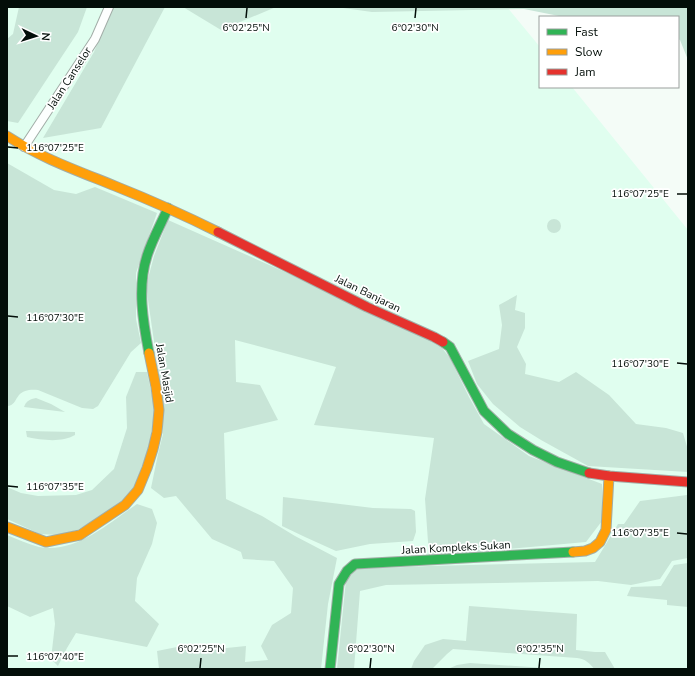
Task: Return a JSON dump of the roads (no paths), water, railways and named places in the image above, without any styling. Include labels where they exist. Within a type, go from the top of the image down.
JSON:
[{"type":"street","name":"Jalan Canselor","points":[[24,147],[95,39],[109,7]]},
{"type":"street","name":"Jalan Banjaran","points":[[7,136],[24,147],[91,177],[194,219],[367,307],[434,336],[450,347],[484,411],[508,434],[533,450],[557,462],[586,473],[688,482]]},
{"type":"street","name":"Jalan Masjid","points":[[7,527],[46,542],[80,536],[125,505],[138,490],[153,449],[157,432],[159,410],[143,321],[143,273],[147,256],[168,208]]},
{"type":"street","name":"Jalan Kompleks Sukan","points":[[330,669],[339,584],[347,570],[355,564],[585,551],[593,548],[600,542],[606,530],[609,476]]}]
